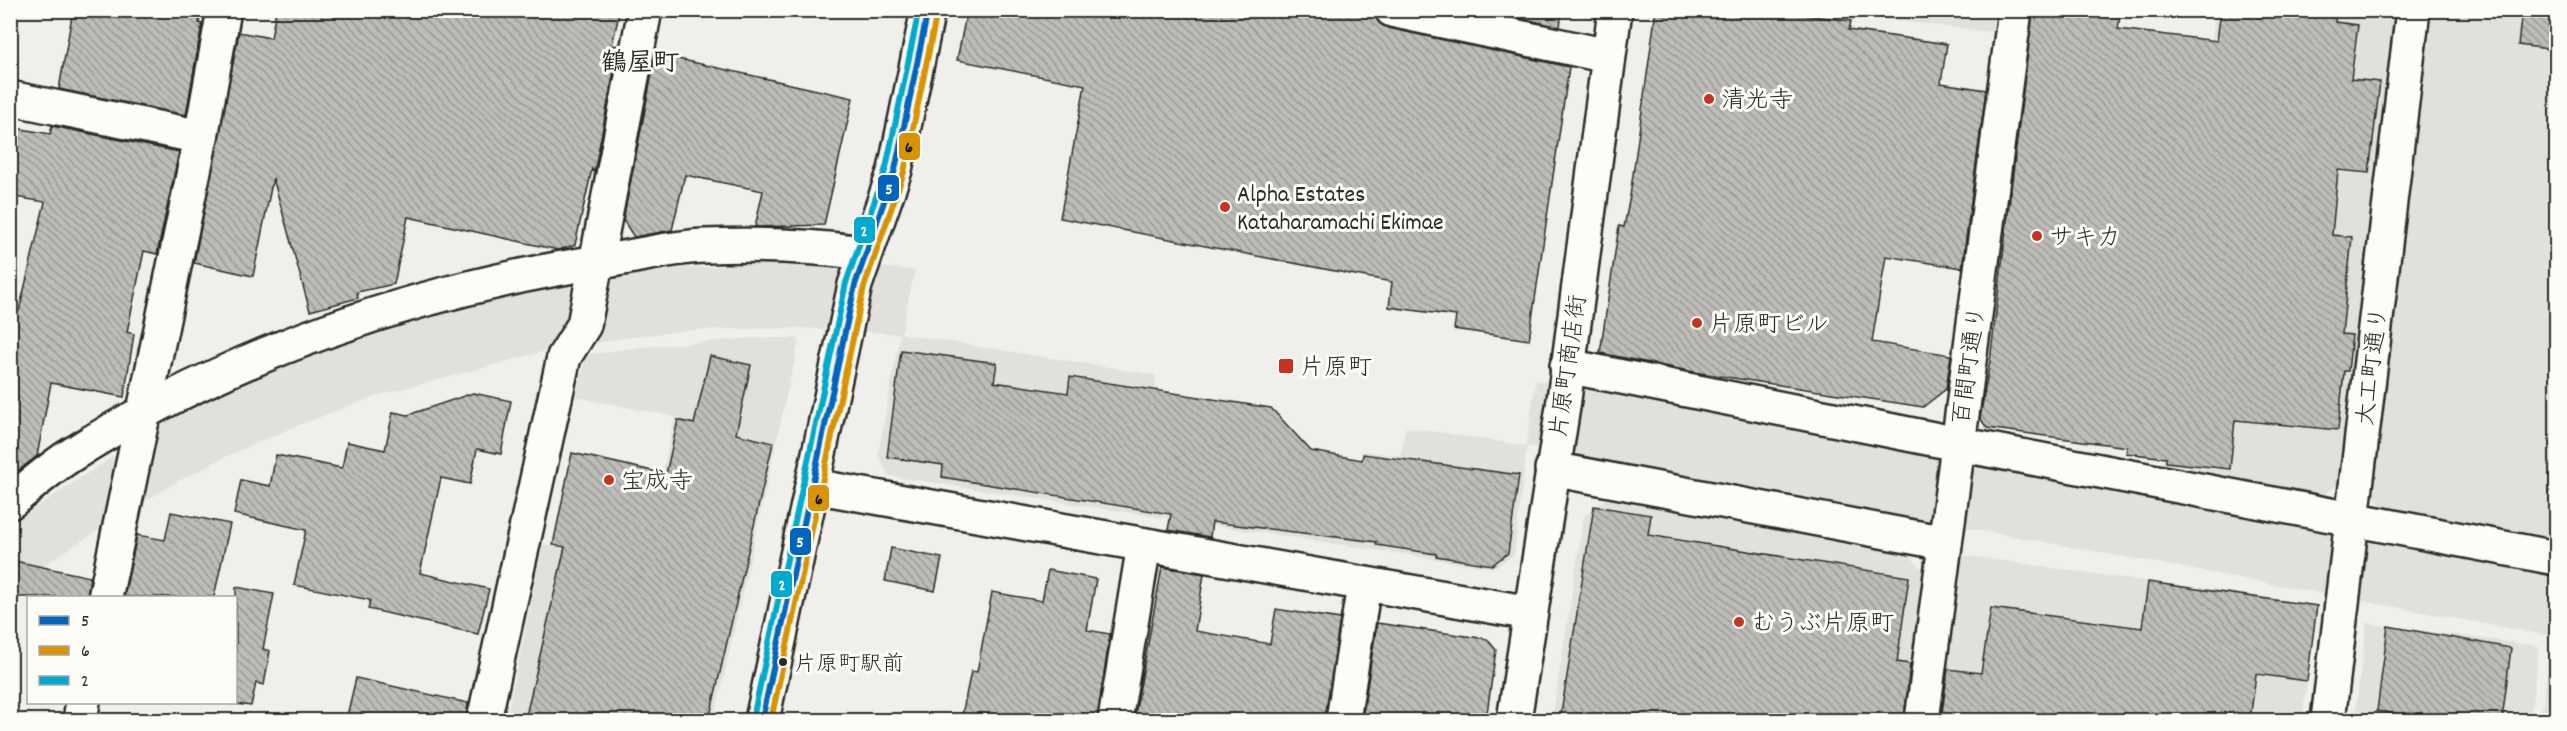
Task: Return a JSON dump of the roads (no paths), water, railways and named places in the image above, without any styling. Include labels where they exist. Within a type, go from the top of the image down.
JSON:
[{"type":"street","points":[[105,596],[201,137],[224,10]]},
{"type":"street","points":[[484,720],[564,357],[584,325],[645,10]]},
{"type":"street","points":[[762,720],[864,253],[895,170],[928,10]]},
{"type":"street","points":[[1392,10],[1608,56]]},
{"type":"street","name":"片原町商店街","points":[[1514,720],[1567,366],[1615,10]]},
{"type":"street","name":"百間町通り","points":[[1922,720],[2015,10]]},
{"type":"street","name":"大工町通り","points":[[2328,720],[2413,10]]},
{"type":"street","points":[[10,98],[201,137]]},
{"type":"street","points":[[10,502],[66,458],[144,412],[245,364],[420,299],[501,278],[703,246],[831,249],[864,253]]},
{"type":"street","points":[[1567,366],[1958,444],[2556,558]]},
{"type":"street","points":[[1552,469],[1945,543]]},
{"type":"street","points":[[813,486],[1530,613]]},
{"type":"street","points":[[1115,720],[1144,545]]},
{"type":"street","points":[[1343,720],[1364,585]]},
{"type":"street","points":[[80,720],[83,704]]},
{"type":"place","name":"清光寺","points":[[1709,99]]},
{"type":"place","name":"Alpha Estates Kataharamachi Ekimae","points":[[1225,207]]},
{"type":"place","name":"サキカ","points":[[2037,236]]},
{"type":"place","name":"片原町ビル","points":[[1697,323]]},
{"type":"place","name":"片原町","points":[[1286,366]]},
{"type":"place","name":"宝成寺","points":[[609,480]]},
{"type":"place","name":"むうぶ片原町","points":[[1739,622]]},
{"type":"place","name":"片原町駅前","points":[[783,662]]},
{"type":"district","name":"鶴屋町","points":[[640,61]]}]
